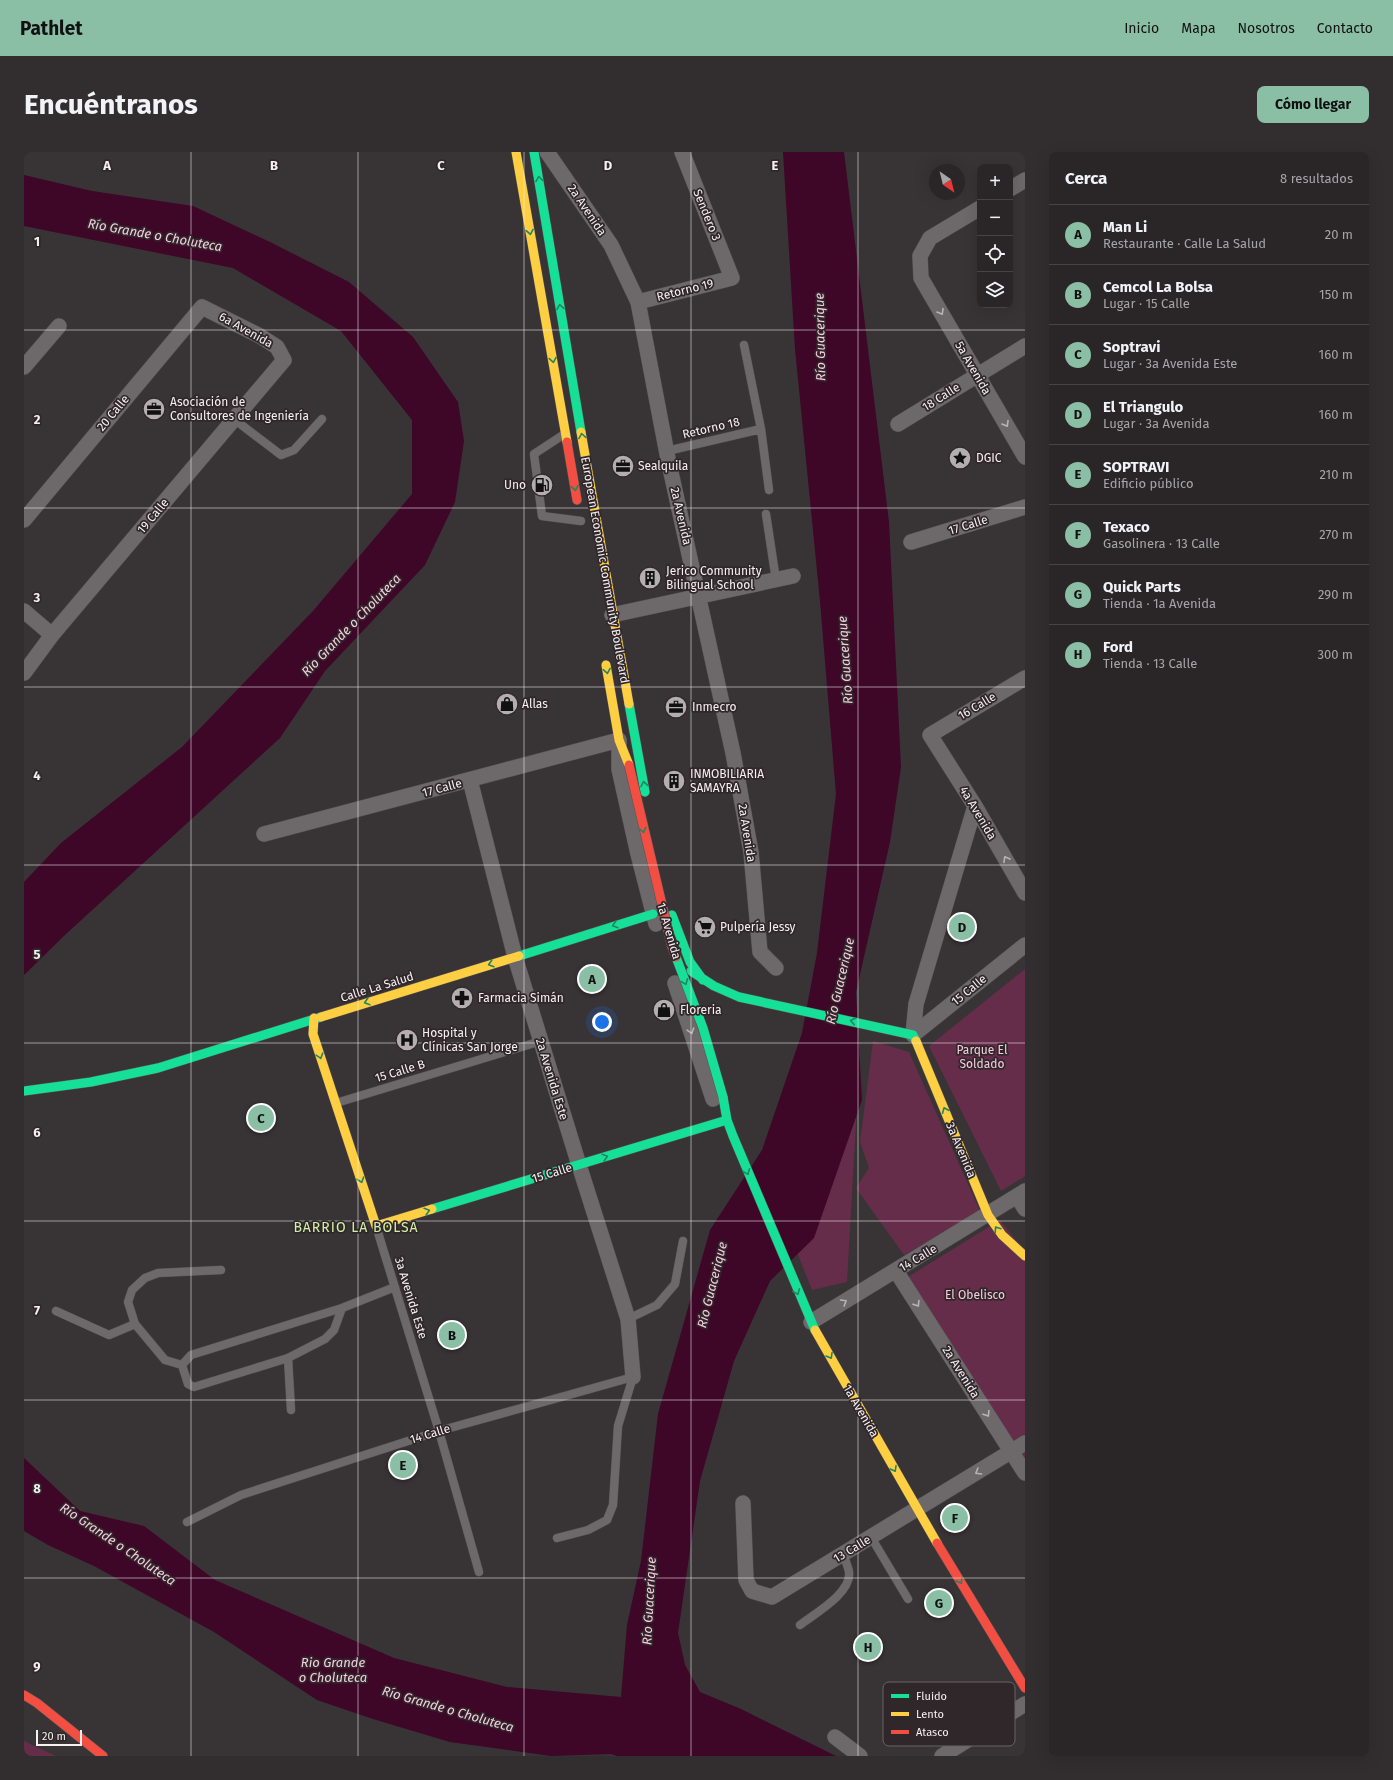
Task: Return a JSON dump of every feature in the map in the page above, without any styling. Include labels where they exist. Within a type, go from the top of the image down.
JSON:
[{"type":"main road","name":"European Economic Community Boulevard","points":[[516,152],[580,517]]},
{"type":"main road","name":"European Economic Community Boulevard","points":[[534,152],[612,615],[654,838],[674,923],[690,962],[704,980]]},
{"type":"main road","name":"European Economic Community Boulevard","points":[[604,654],[619,740]]},
{"type":"main road","name":"1a Avenida","points":[[619,740],[629,765],[672,948],[703,1028],[723,1097],[727,1120],[732,1136],[804,1308],[917,1510],[1025,1688]]},
{"type":"main road","points":[[653,914],[662,917],[666,922],[679,958],[685,966],[704,980],[725,992],[739,997],[913,1034]]},
{"type":"main road","name":"Calle La Salud","points":[[24,1091],[108,1080],[158,1068],[314,1018],[653,914]]},
{"type":"main road","name":"3a Avenida Este","points":[[314,1018],[313,1034],[376,1226]]},
{"type":"main road","name":"3a Avenida Este","points":[[301,1023],[313,1034]]},
{"type":"main road","name":"3a Avenida","points":[[913,1034],[988,1215],[1002,1236],[1025,1256]]},
{"type":"main road","name":"15 Calle","points":[[376,1226],[727,1120]]},
{"type":"main road","points":[[24,1695],[37,1703],[103,1756]]},
{"type":"main road","points":[[24,1700],[37,1703]]},
{"type":"street","name":"2a Avenida","points":[[547,152],[611,246],[638,302],[667,451],[733,753],[751,852],[760,952],[776,968]]},
{"type":"street","name":"Sendero 3","points":[[682,152],[732,278]]},
{"type":"street","points":[[1013,188],[1025,180]]},
{"type":"street","name":"5a Avenida","points":[[977,210],[930,238],[920,256],[921,278],[1025,457]]},
{"type":"street","name":"Retorno 19","points":[[638,302],[732,278]]},
{"type":"street","name":"6a Avenida","points":[[202,306],[260,336],[277,347],[284,360]]},
{"type":"street","name":"20 Calle","points":[[24,520],[202,306]]},
{"type":"street","points":[[24,367],[59,326]]},
{"type":"street","name":"18 Calle","points":[[898,424],[1025,346]]},
{"type":"street","name":"19 Calle","points":[[24,673],[52,635],[235,420],[284,360]]},
{"type":"street","name":"17 Calle","points":[[911,542],[1025,507]]},
{"type":"street","points":[[612,615],[793,576]]},
{"type":"street","points":[[24,611],[52,635]]},
{"type":"street","name":"16 Calle","points":[[930,735],[1025,678]]},
{"type":"street","name":"4a Avenida","points":[[930,735],[975,806],[1025,893]]},
{"type":"street","name":"17 Calle","points":[[264,834],[619,740]]},
{"type":"street","name":"European Economic Community Boulevard","points":[[619,740],[619,769],[653,914]]},
{"type":"street","name":"2a Avenida Este","points":[[470,780],[515,957],[628,1319],[633,1377]]},
{"type":"street","name":"3a Avenida","points":[[913,1034],[916,1004],[975,806]]},
{"type":"street","name":"1a Avenida","points":[[653,914],[713,1099],[727,1120]]},
{"type":"street","name":"15 Calle","points":[[913,1034],[1025,945]]},
{"type":"street","points":[[1021,1194],[1025,1209]]},
{"type":"street","name":"14 Calle","points":[[811,1322],[1021,1194]]},
{"type":"street","name":"2a Avenida","points":[[896,1271],[1025,1473]]},
{"type":"street","name":"13 Calle","points":[[743,1504],[746,1580],[752,1591],[772,1597],[1025,1443]]},
{"type":"street","points":[[1015,1710],[1025,1704]]},
{"type":"street","points":[[834,1737],[860,1756]]},
{"type":"street","points":[[942,1756],[958,1746]]},
{"type":"lane","points":[[744,345],[761,429],[769,490]]},
{"type":"lane","points":[[235,420],[281,455],[294,450],[322,419]]},
{"type":"lane","name":"Retorno 18","points":[[667,451],[761,429]]},
{"type":"lane","points":[[565,433],[534,454],[542,516],[580,517]]},
{"type":"lane","points":[[766,514],[776,580]]},
{"type":"lane","name":"15 Calle B","points":[[335,1103],[541,1041]]},
{"type":"lane","name":"3a Avenida Este","points":[[376,1226],[439,1431],[479,1572]]},
{"type":"lane","points":[[628,1319],[657,1305],[674,1284],[683,1241]]},
{"type":"lane","points":[[182,1365],[165,1360],[135,1324],[128,1302],[132,1290],[145,1278],[158,1273],[221,1270]]},
{"type":"lane","points":[[342,1308],[334,1330],[325,1339],[288,1358],[194,1387],[188,1384],[182,1365],[185,1359],[191,1355],[342,1308],[395,1288]]},
{"type":"lane","points":[[56,1311],[109,1335],[135,1324]]},
{"type":"lane","points":[[288,1358],[291,1410]]},
{"type":"lane","points":[[557,1538],[588,1530],[607,1520],[613,1505],[618,1426],[633,1377]]},
{"type":"lane","name":"14 Calle","points":[[187,1522],[241,1495],[439,1431],[633,1377]]},
{"type":"lane","points":[[871,1537],[908,1599]]},
{"type":"lane","points":[[800,1625],[835,1598],[847,1585],[849,1572],[843,1554]]},
{"type":"green space","name":"Parque El Soldado","points":[[1025,969],[1025,1176],[1001,1191],[929,1046]]},
{"type":"green space","points":[[873,1041],[909,1052],[980,1211],[904,1255],[856,1188],[869,1168],[860,1142]]},
{"type":"green space","points":[[860,1052],[847,1282],[812,1290],[787,1227],[839,1067]]},
{"type":"green space","name":"El Obelisco","points":[[1000,1220],[1025,1252],[1025,1459],[903,1280]]},
{"type":"green space","points":[[24,1741],[56,1756],[24,1756]]},
{"type":"water","points":[[783,152],[844,152],[889,522],[901,767],[890,842],[856,992],[862,1100],[814,1238],[770,1281],[734,1361],[700,1481],[678,1633],[685,1665],[700,1692],[741,1709],[836,1756],[617,1756],[611,1754],[551,1756],[450,1742],[373,1719],[317,1700],[214,1632],[94,1566],[48,1545],[24,1531],[24,1458],[80,1511],[144,1526],[215,1580],[394,1658],[507,1687],[621,1697],[627,1625],[641,1561],[658,1414],[710,1230],[762,1150],[802,1033],[817,953],[836,794],[820,601],[795,349]]},
{"type":"water","name":"Río Grande o Choluteca","points":[[24,175],[92,191],[193,206],[272,243],[349,282],[413,337],[458,402],[464,441],[455,502],[425,565],[325,671],[280,738],[66,934],[24,975],[24,882],[61,843],[182,747],[313,611],[412,494],[412,420],[341,331],[233,268],[24,226]]},
{"type":"traffic: fast","points":[[534,152],[581,432]]},
{"type":"traffic: fast","points":[[629,704],[645,792]]},
{"type":"traffic: fast","points":[[519,956],[653,914]]},
{"type":"traffic: fast","points":[[672,915],[690,962],[703,980]]},
{"type":"traffic: fast","points":[[676,957],[703,1028],[723,1097]]},
{"type":"traffic: fast","points":[[691,971],[714,986],[739,997],[913,1035],[916,1041]]},
{"type":"traffic: fast","points":[[24,1091],[91,1082],[158,1068],[321,1017]]},
{"type":"traffic: fast","points":[[723,1097],[727,1120],[733,1136],[815,1330]]},
{"type":"traffic: fast","points":[[432,1209],[727,1120]]},
{"type":"traffic: slow","points":[[516,152],[567,442]]},
{"type":"traffic: slow","points":[[581,432],[629,704]]},
{"type":"traffic: slow","points":[[606,665],[619,740],[629,765]]},
{"type":"traffic: slow","points":[[321,1017],[519,956]]},
{"type":"traffic: slow","points":[[314,1018],[313,1034],[376,1226],[432,1209]]},
{"type":"traffic: slow","points":[[916,1041],[988,1215],[1002,1235],[1025,1256]]},
{"type":"traffic: slow","points":[[815,1330],[937,1543]]},
{"type":"traffic: jam","points":[[567,442],[577,500]]},
{"type":"traffic: jam","points":[[629,765],[672,947],[676,957]]},
{"type":"traffic: jam","points":[[937,1543],[1025,1688]]},
{"type":"traffic: jam","points":[[24,1695],[37,1703],[103,1756]]},
{"type":"place","name":"Asociación de Consultores de Ingeniería","points":[[154,409]]},
{"type":"place","name":"DGIC","points":[[960,458]]},
{"type":"place","name":"Sealquila","points":[[623,466]]},
{"type":"place","name":"Uno","points":[[542,485]]},
{"type":"place","name":"Jerico Community Bilingual School","points":[[650,578]]},
{"type":"place","name":"Allas","points":[[507,704]]},
{"type":"place","name":"Inmecro","points":[[676,707]]},
{"type":"place","name":"INMOBILIARIA SAMAYRA","points":[[674,781]]},
{"type":"place","name":"Pulpería Jessy","points":[[705,927]]},
{"type":"place","name":"El Triangulo","points":[[962,927]]},
{"type":"place","name":"Man Li","points":[[592,979]]},
{"type":"place","name":"Farmacia Simán","points":[[462,998]]},
{"type":"place","name":"Floreria","points":[[664,1010]]},
{"type":"place","name":"Hospital y Clínicas San Jorge","points":[[407,1040]]},
{"type":"place","name":"Soptravi","points":[[261,1118]]},
{"type":"place","name":"Cemcol La Bolsa","points":[[452,1335]]},
{"type":"place","name":"SOPTRAVI","points":[[403,1465]]},
{"type":"place","name":"Texaco","points":[[955,1518]]},
{"type":"place","name":"Quick Parts","points":[[939,1603]]},
{"type":"place","name":"Ford","points":[[868,1647]]},
{"type":"district","name":"BARRIO LA BOLSA","points":[[356,1227]]},
{"type":"water label","name":"Río Guacerique","points":[[820,337]]},
{"type":"water label","name":"Río Guacerique","points":[[845,660]]},
{"type":"water label","name":"Río Guacerique","points":[[840,981]]},
{"type":"water label","name":"Río Guacerique","points":[[712,1285]]},
{"type":"water label","name":"Río Guacerique","points":[[649,1601]]},
{"type":"water label","name":"Rio Grande o Choluteca","points":[[333,1670]]}]
